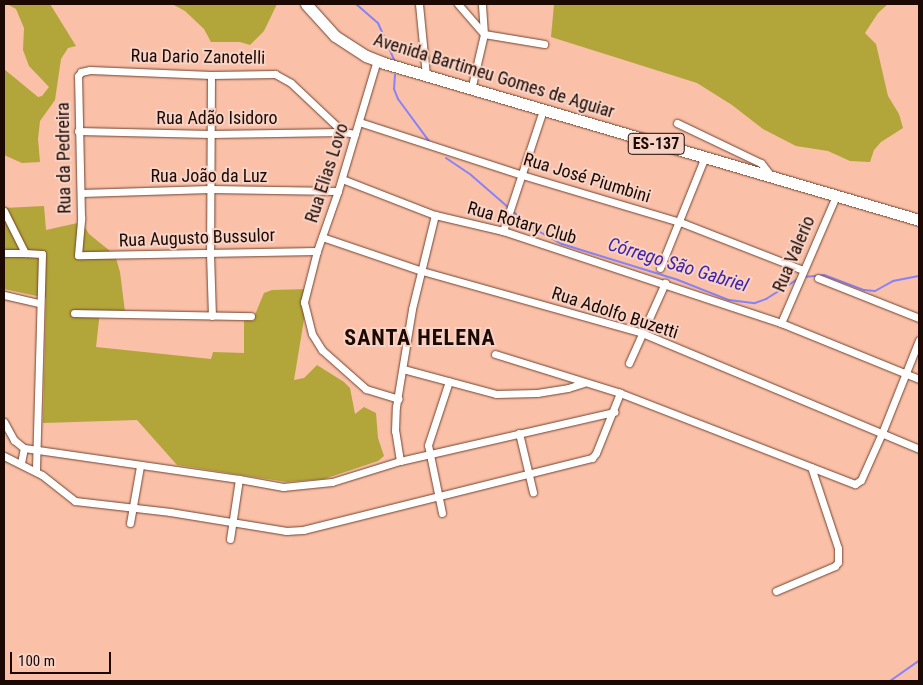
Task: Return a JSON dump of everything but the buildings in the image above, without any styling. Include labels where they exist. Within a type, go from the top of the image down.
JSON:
[{"type":"main road","name":"Avenida Bartimeu Gomes de Aguiar","points":[[306,4],[335,36],[347,45],[385,63],[704,159],[919,220]]},
{"type":"street","points":[[419,4],[426,76]]},
{"type":"street","points":[[458,4],[484,34],[544,44]]},
{"type":"street","points":[[471,90],[484,34],[482,4]]},
{"type":"street","name":"Rua Elias Lovo","points":[[385,63],[355,134],[342,179],[317,251],[305,296],[312,334],[322,350],[366,389],[398,399]]},
{"type":"street","name":"Rua Dario Zanotelli","points":[[90,70],[211,75],[275,74],[281,76],[343,132]]},
{"type":"street","name":"Rua da Pedreira","points":[[78,255],[81,217],[78,76],[81,72],[90,70]]},
{"type":"street","points":[[211,75],[210,253],[212,316]]},
{"type":"street","points":[[503,231],[542,110]]},
{"type":"street","name":"Rua José Piumbini","points":[[360,122],[522,175],[680,222],[801,274]]},
{"type":"street","points":[[677,123],[761,163],[771,177]]},
{"type":"street","name":"Rua Adão Isidoro","points":[[78,131],[211,134],[343,132],[355,134]]},
{"type":"street","points":[[660,268],[704,159]]},
{"type":"street","name":"Rua Rotary Club","points":[[342,179],[436,215],[503,231],[665,283],[781,323],[919,379]]},
{"type":"street","name":"Rua João da Luz","points":[[80,193],[210,189],[338,191]]},
{"type":"street","name":"Rua Valerio","points":[[781,323],[836,196]]},
{"type":"street","points":[[4,211],[25,253]]},
{"type":"street","points":[[400,461],[395,431],[398,399],[412,309],[436,215]]},
{"type":"street","name":"Rua Adolfo Buzetti","points":[[322,237],[422,271],[642,333],[919,448]]},
{"type":"street","name":"Rua Augusto Bussulor","points":[[78,255],[317,251]]},
{"type":"street","points":[[4,253],[42,254],[36,472]]},
{"type":"street","points":[[818,278],[919,318]]},
{"type":"street","points":[[629,363],[665,283]]},
{"type":"street","points":[[4,295],[40,303]]},
{"type":"street","points":[[74,313],[251,316]]},
{"type":"street","points":[[495,354],[620,393],[854,484],[861,480],[919,340]]},
{"type":"street","points":[[403,369],[480,391],[508,394],[538,393],[568,388],[583,383]]},
{"type":"street","points":[[442,513],[428,455],[430,436],[449,381]]},
{"type":"street","points":[[4,456],[36,472],[75,501],[132,507],[286,531],[303,530],[592,458],[614,412],[620,393]]},
{"type":"street","points":[[4,422],[14,440],[24,448],[140,466],[239,478],[283,487],[332,482],[400,461],[614,412]]},
{"type":"street","points":[[519,433],[533,492]]},
{"type":"street","points":[[21,463],[24,448]]},
{"type":"street","points":[[130,523],[140,466]]},
{"type":"street","points":[[776,591],[835,566],[838,562],[838,548],[811,467]]},
{"type":"street","points":[[230,539],[239,478]]},
{"type":"shaded area","points":[[7,4],[50,4],[76,46],[68,48],[61,59],[55,100],[40,121],[38,139],[40,162],[22,163],[4,155],[4,69],[38,97],[42,96],[49,87],[29,66],[23,50],[24,28],[16,9]]},
{"type":"shaded area","points":[[172,4],[277,4],[264,31],[250,45],[240,42],[211,42],[204,29],[185,11]]},
{"type":"shaded area","points":[[554,4],[888,4],[878,13],[865,33],[876,44],[888,96],[899,114],[903,128],[881,142],[874,150],[870,162],[850,161],[828,151],[796,146],[763,129],[732,105],[697,83],[551,37]]},
{"type":"shaded area","points":[[44,206],[46,230],[82,222],[89,234],[115,255],[120,272],[125,312],[100,311],[96,347],[211,359],[213,352],[244,353],[244,321],[254,317],[264,293],[272,290],[309,289],[294,380],[304,378],[317,365],[344,382],[350,388],[355,414],[364,407],[376,413],[378,438],[384,456],[378,461],[324,479],[287,482],[177,465],[137,420],[43,423],[46,298],[4,289],[4,208]]},
{"type":"waterway","name":"Córrego São Gabriel","points":[[356,4],[378,23],[395,62]]},
{"type":"waterway","name":"Córrego São Gabriel","points":[[395,75],[394,89],[398,99],[429,141]]},
{"type":"waterway","name":"Córrego São Gabriel","points":[[446,158],[471,175],[509,208]]},
{"type":"waterway","name":"Córrego São Gabriel","points":[[512,211],[540,232],[562,244],[678,280],[729,300],[755,303],[766,299],[796,280]]},
{"type":"waterway","name":"Córrego São Gabriel","points":[[803,277],[824,275],[864,290],[875,291],[893,281],[919,276]]},
{"type":"waterway","points":[[890,681],[919,661]]},
{"type":"district","name":"SANTA HELENA","points":[[420,338]]}]
